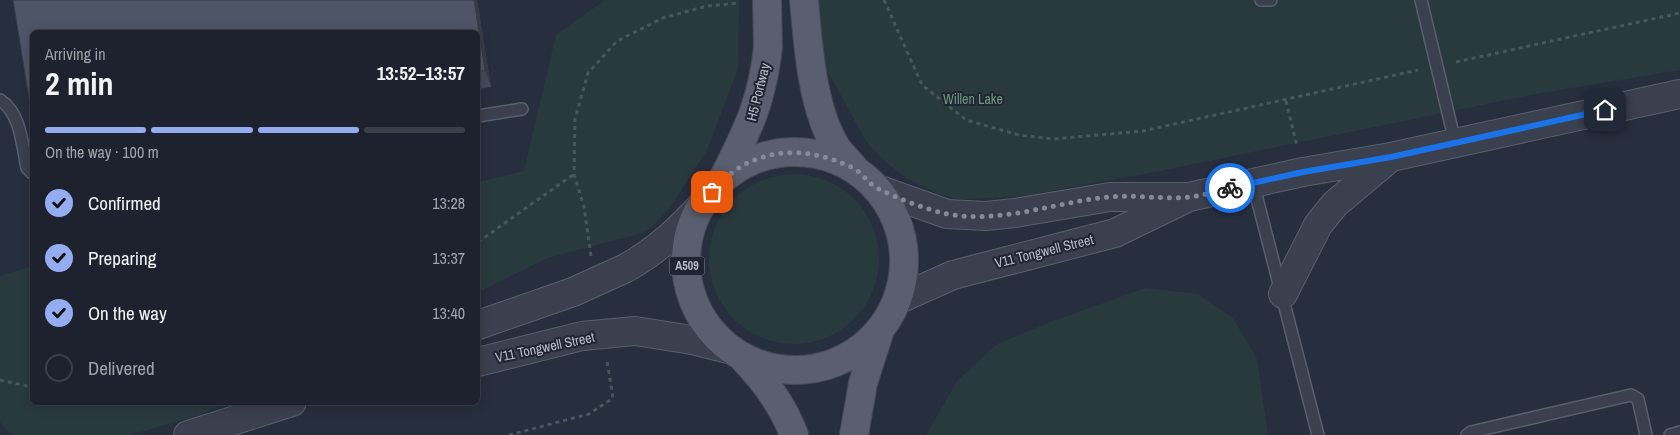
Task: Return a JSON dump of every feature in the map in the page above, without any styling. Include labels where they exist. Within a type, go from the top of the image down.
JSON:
[{"type":"main road","name":"A509","points":[[804,0],[815,90],[826,124],[836,147],[855,169],[877,189],[894,213],[902,242],[904,271],[897,300],[880,329],[863,383],[854,435]]},
{"type":"main road","name":"H5 Portway","points":[[724,178],[757,106],[764,77],[768,47],[758,1]]},
{"type":"main road","name":"A509","points":[[794,435],[788,418],[774,394],[737,353],[707,324],[697,309],[688,284],[686,257],[690,230],[701,206],[724,178],[754,159],[788,151],[823,155],[855,169]]},
{"type":"main road","name":"A509","points":[[737,353],[766,366],[791,370],[816,368],[841,360],[862,347],[880,329]]},
{"type":"street","name":"V11 Tongwell Street","points":[[877,189],[947,214],[986,216],[1015,214],[1110,197],[1189,197],[1303,172],[1391,157],[1680,94]]},
{"type":"street","points":[[1283,294],[1318,225],[1335,204],[1391,157]]},
{"type":"street","name":"V11 Tongwell Street","points":[[897,300],[953,275],[1115,233],[1189,197]]},
{"type":"street","points":[[480,324],[573,292],[626,268],[650,254],[672,236],[701,206]]},
{"type":"street","name":"V11 Tongwell Street","points":[[480,362],[582,336],[635,331],[692,340],[737,353]]},
{"type":"street","points":[[188,435],[283,405]]},
{"type":"lane","points":[[1262,0],[1271,0]]},
{"type":"lane","points":[[1421,0],[1455,142]]},
{"type":"lane","points":[[0,100],[9,106],[15,116],[27,168],[30,171]]},
{"type":"lane","points":[[480,116],[522,109]]},
{"type":"lane","points":[[1253,183],[1318,435]]},
{"type":"lane","points":[[1467,435],[1470,432],[1632,395],[1638,399],[1646,435]]},
{"type":"lane","points":[[1670,435],[1680,432]]},
{"type":"path","points":[[884,0],[922,85],[966,120],[1019,135],[1054,140],[1144,131],[1680,13]]},
{"type":"path","points":[[584,208],[574,174],[575,119],[588,73],[617,42],[663,18],[707,6],[758,1]]},
{"type":"path","points":[[1286,101],[1303,172]]},
{"type":"path","points":[[480,241],[574,174]]},
{"type":"path","points":[[0,380],[30,387]]},
{"type":"green space","points":[[605,0],[739,0],[738,69],[707,150],[671,206],[652,227],[642,233],[548,258],[480,291],[480,182],[524,171],[556,35]]},
{"type":"green space","name":"Willen Lake","points":[[804,0],[1680,0],[1680,70],[1536,94],[1160,171],[1017,197],[958,199],[938,194],[907,179],[881,158],[866,141],[833,81],[808,43]]},
{"type":"green space","points":[[794,174],[819,178],[834,184],[854,199],[869,219],[875,234],[879,259],[875,284],[869,299],[854,319],[834,334],[819,340],[794,344],[769,340],[754,334],[734,319],[719,299],[713,284],[709,259],[713,234],[719,219],[734,199],[754,184],[769,178]]},
{"type":"green space","points":[[30,267],[30,405],[221,405],[200,415],[130,435],[12,435],[0,422],[0,276]]},
{"type":"green space","points":[[1145,288],[1198,294],[1233,318],[1257,359],[1268,435],[926,435],[957,381],[997,344],[1053,321]]},
{"type":"building","points":[[13,0],[474,0],[479,30],[30,30],[30,105]]},
{"type":"building","points":[[480,38],[485,70],[480,71]]},
{"type":"way so far","points":[[712,192],[724,178],[754,159],[788,151],[823,155],[855,169],[877,189],[947,214],[986,216],[1015,214],[1110,197],[1189,197],[1230,188]]},
{"type":"route","points":[[1230,188],[1303,172],[1391,157],[1605,110]]}]
